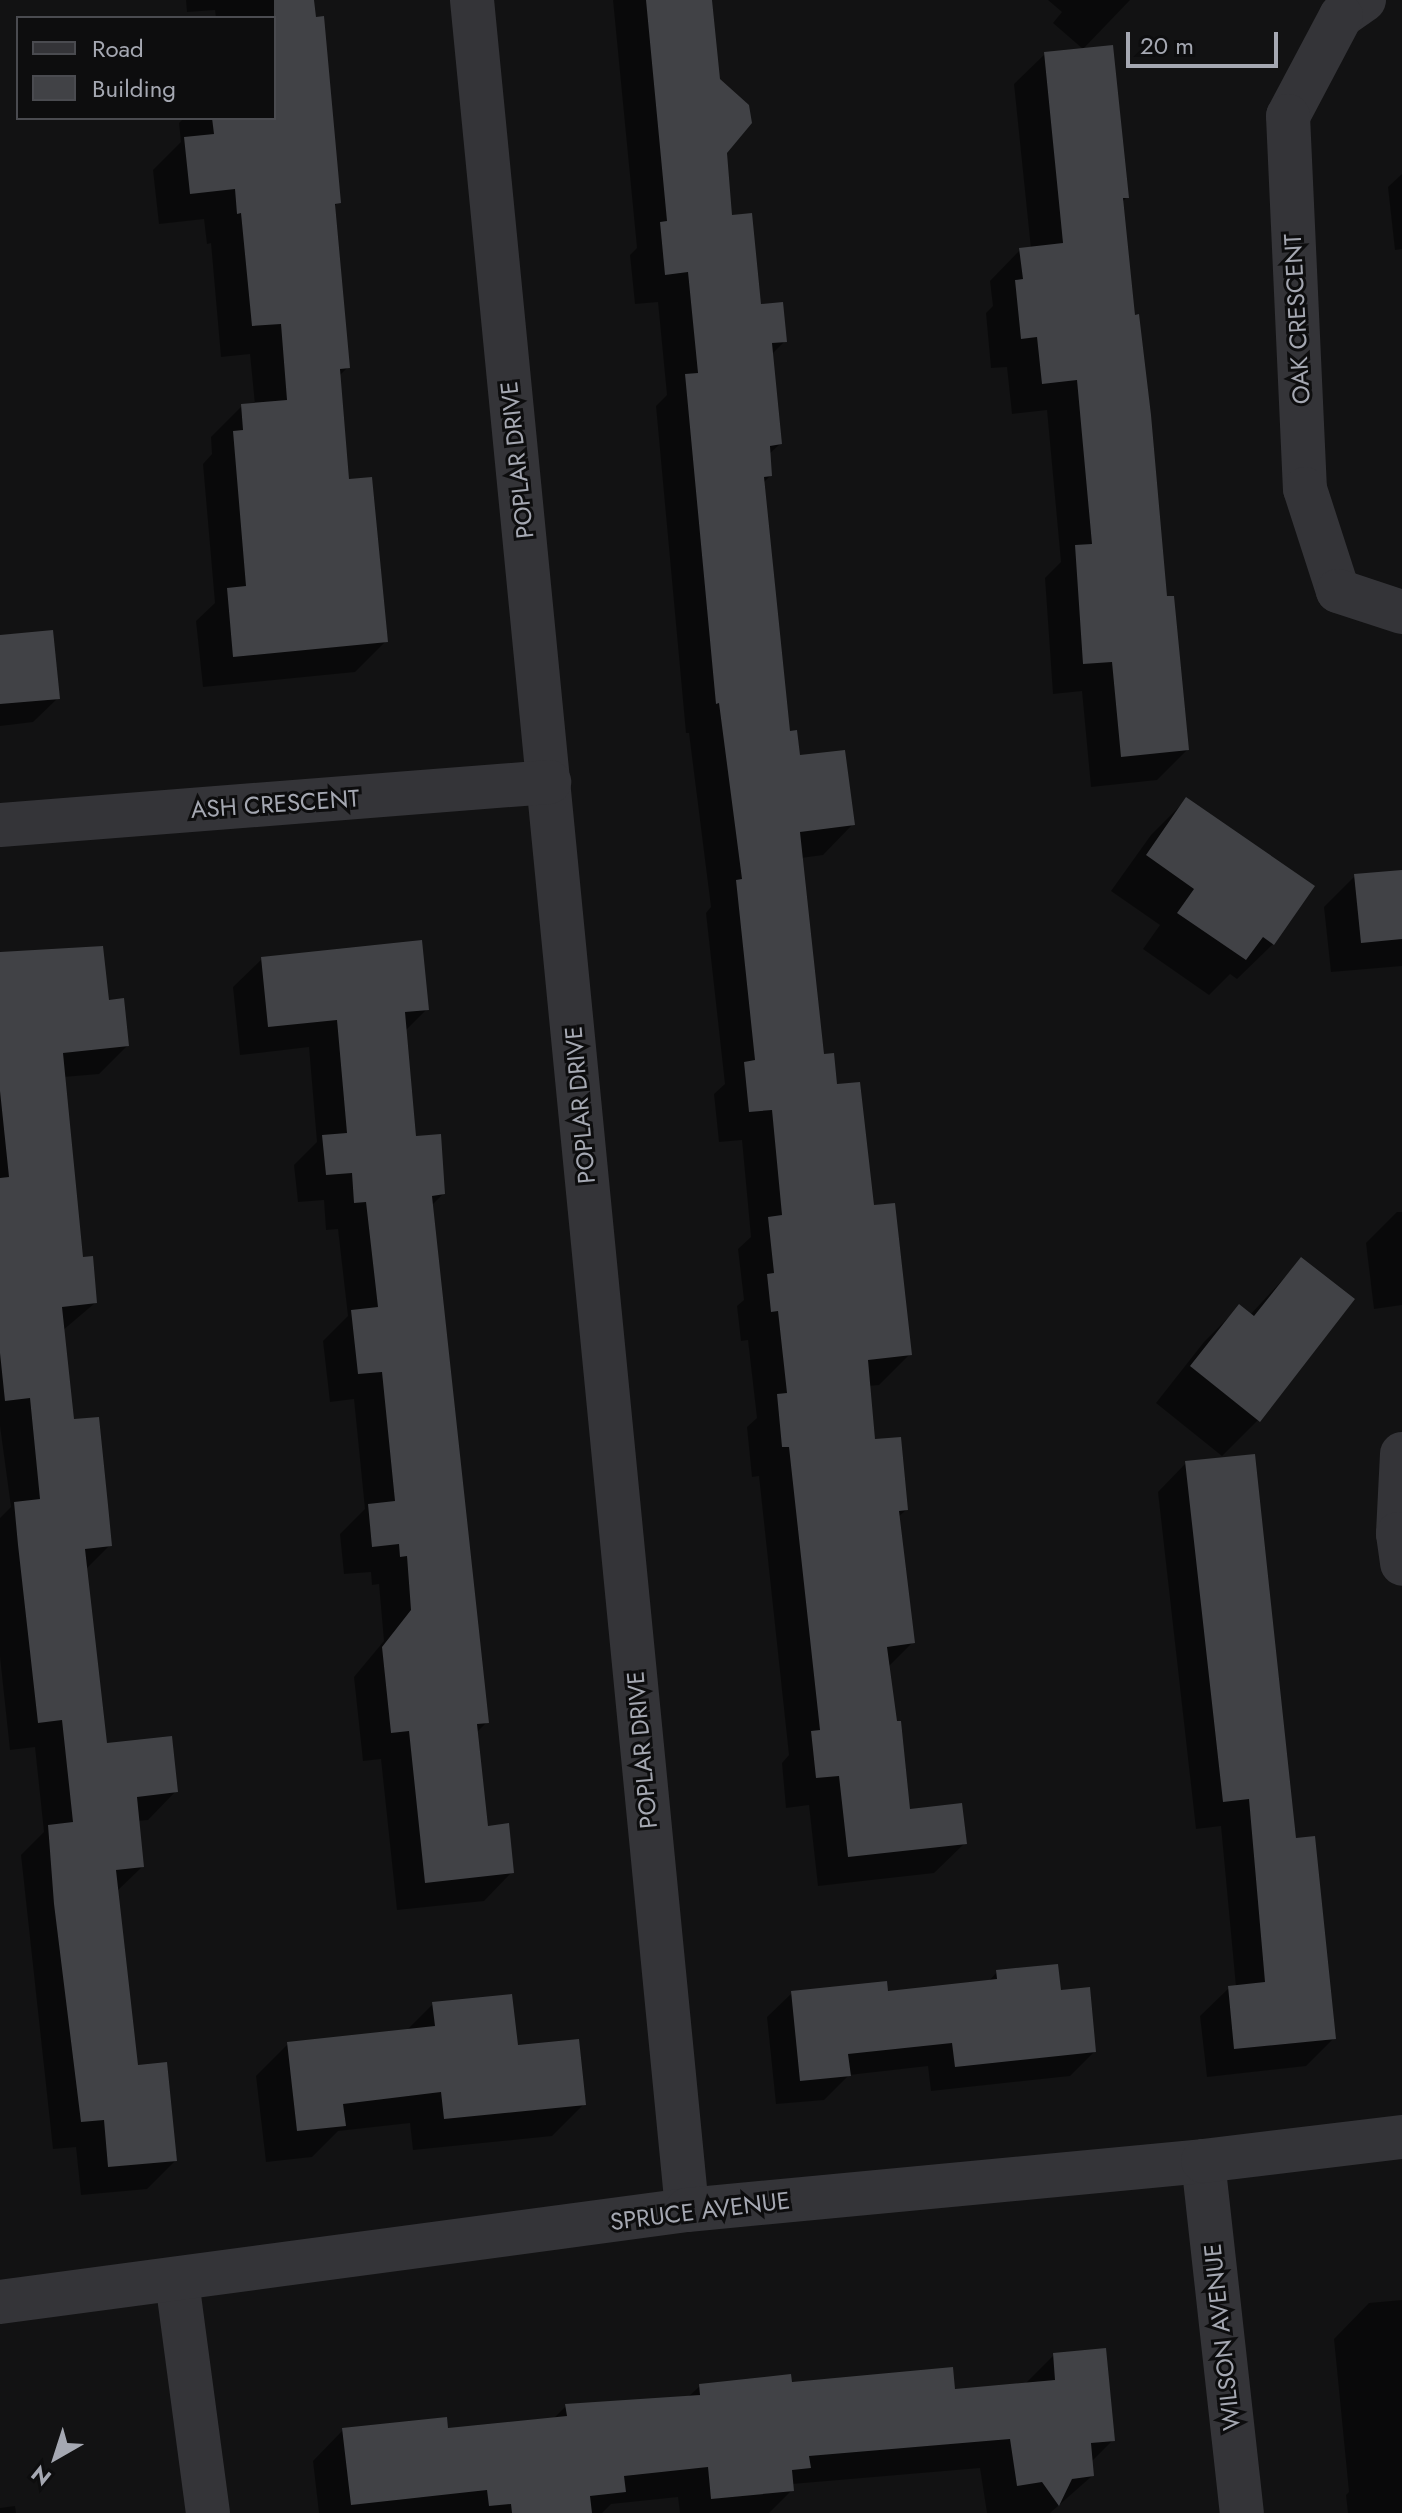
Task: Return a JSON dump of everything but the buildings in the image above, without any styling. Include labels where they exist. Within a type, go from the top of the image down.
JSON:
[{"type":"street","name":"POPLAR DRIVE","points":[[472,0],[687,2210]]},
{"type":"street","name":"OAK CRESCENT","points":[[1364,0],[1341,16],[1288,116],[1305,489],[1338,591],[1402,612]]},
{"type":"street","name":"ASH CRESCENT","points":[[0,825],[549,782]]},
{"type":"street","points":[[1402,1454],[1398,1534],[1402,1564]]},
{"type":"street","name":"SPRUCE AVENUE","points":[[0,2302],[177,2281],[687,2210],[1203,2161],[1402,2137]]},
{"type":"street","name":"WILSON AVENUE","points":[[1203,2161],[1242,2513]]},
{"type":"street","points":[[177,2281],[208,2513]]}]
